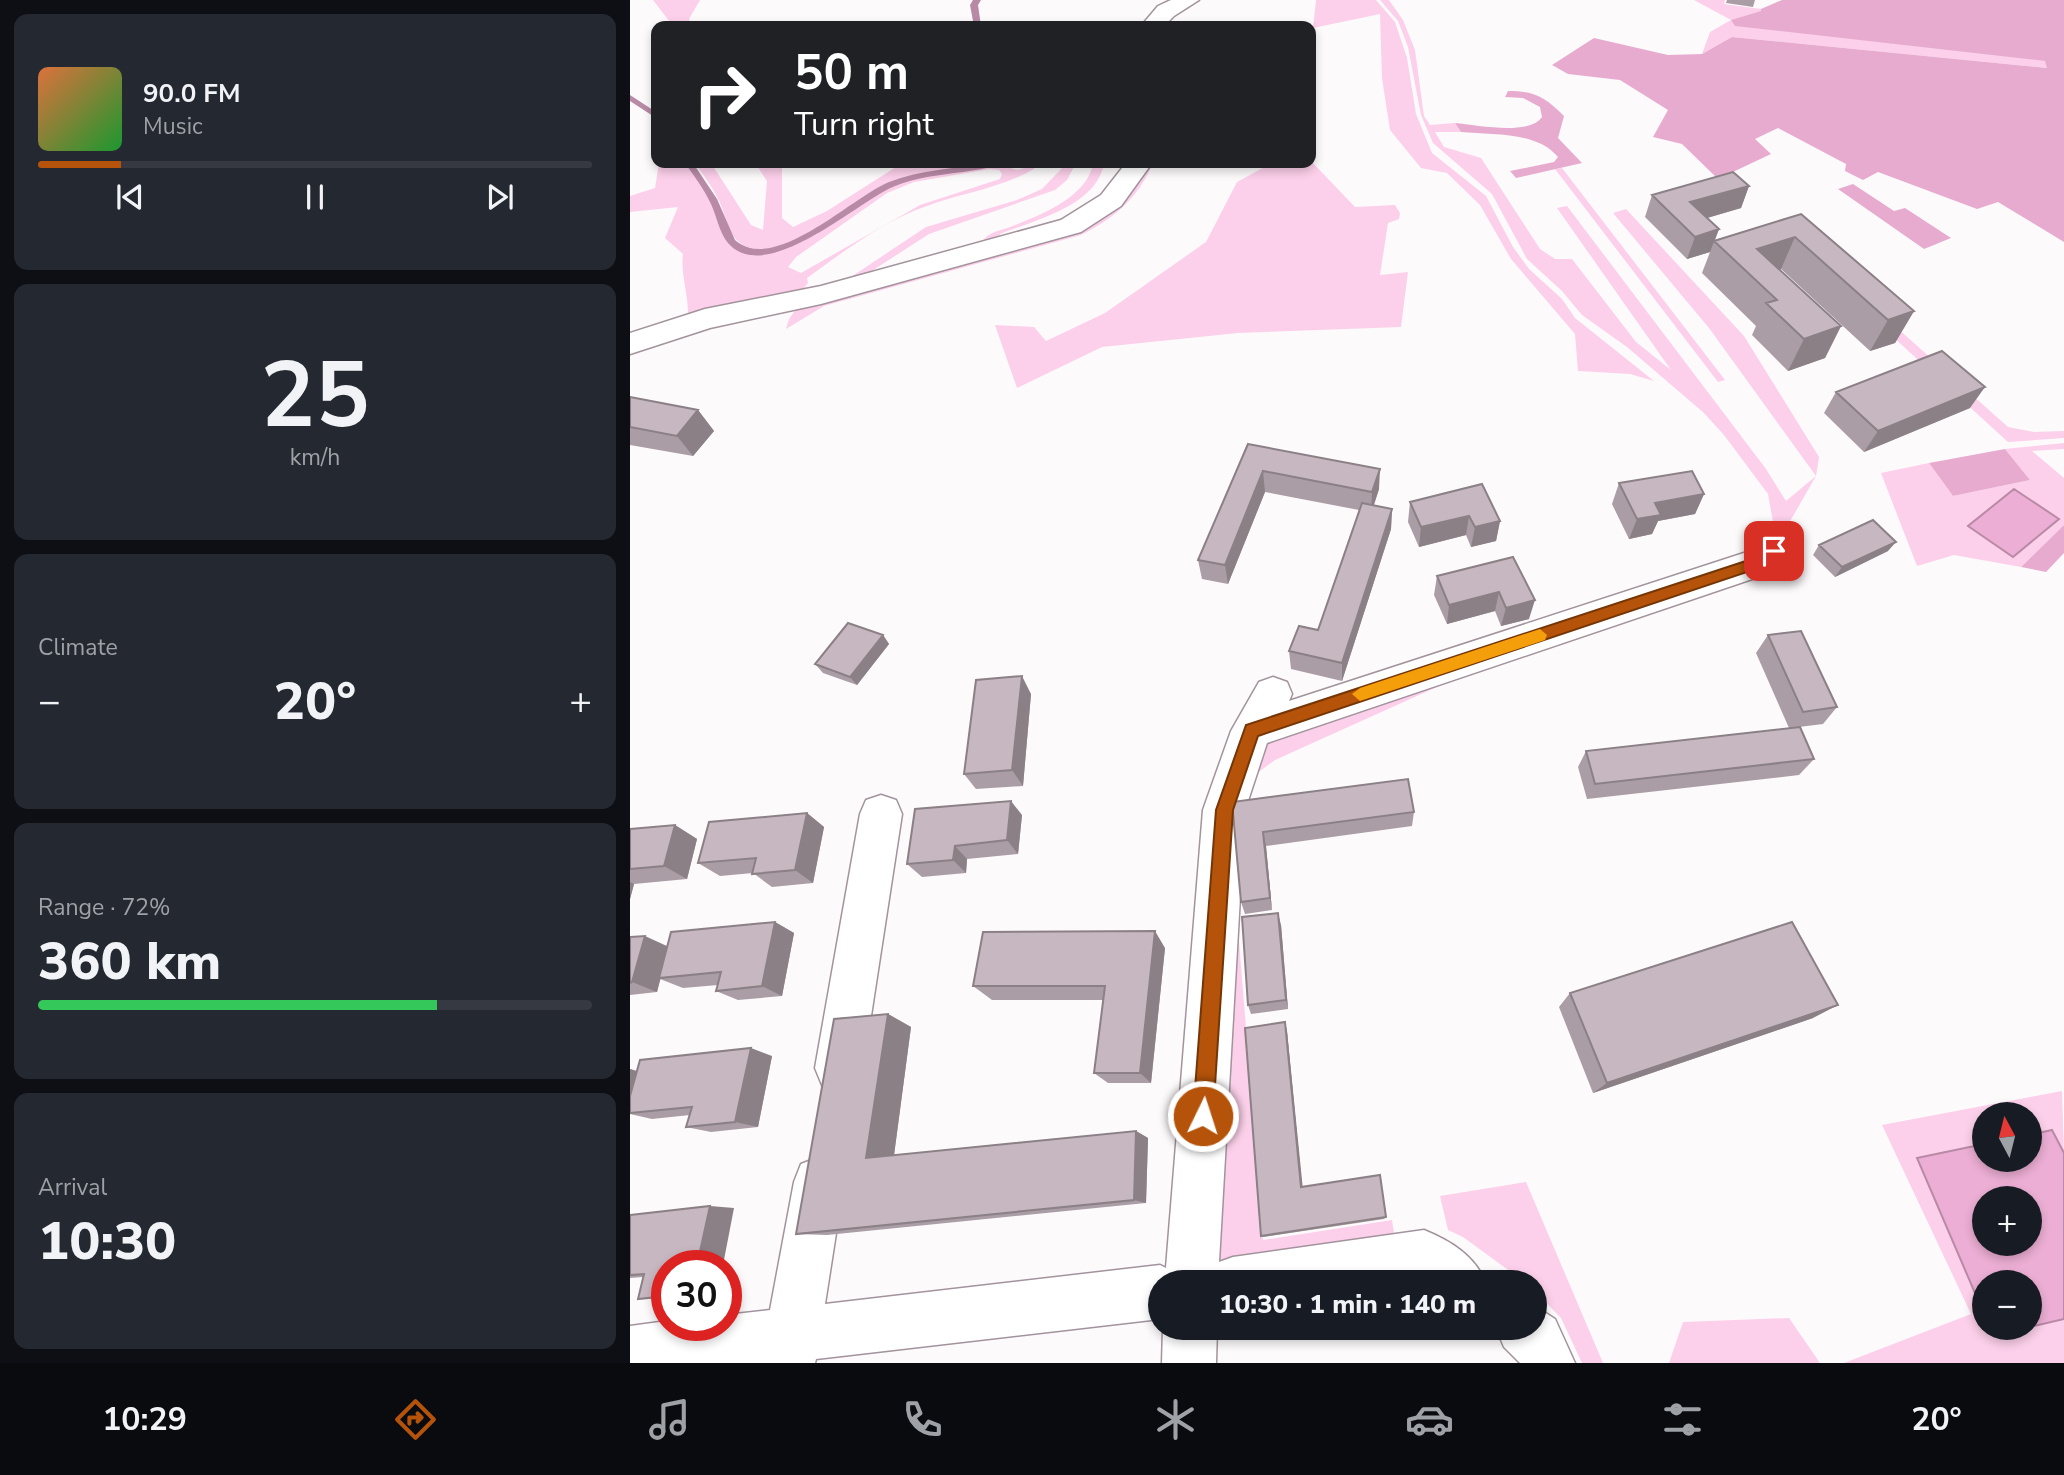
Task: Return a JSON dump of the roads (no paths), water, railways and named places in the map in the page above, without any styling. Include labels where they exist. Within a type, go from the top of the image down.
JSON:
[{"type":"street","points":[[1157,21],[1166,11],[1188,0]]},
{"type":"street","points":[[630,344],[705,319],[821,295],[1071,226],[1095,214],[1122,192],[1136,168]]},
{"type":"street","points":[[1192,1270],[1224,810],[1262,712],[1763,561],[1774,551]]},
{"type":"street","points":[[791,1348],[881,814]]},
{"type":"street","points":[[1325,1270],[1424,1256],[1443,1270]]},
{"type":"street","points":[[630,1353],[791,1348],[1148,1294]]},
{"type":"street","points":[[1189,1363],[1190,1340]]},
{"type":"street","points":[[1537,1340],[1548,1363]]},
{"type":"waterway","points":[[977,0],[974,5],[977,21]]},
{"type":"waterway","points":[[630,97],[651,112]]},
{"type":"waterway","points":[[692,168],[713,199],[732,242],[754,252],[773,251],[793,243],[890,185],[915,177],[970,168]]}]
